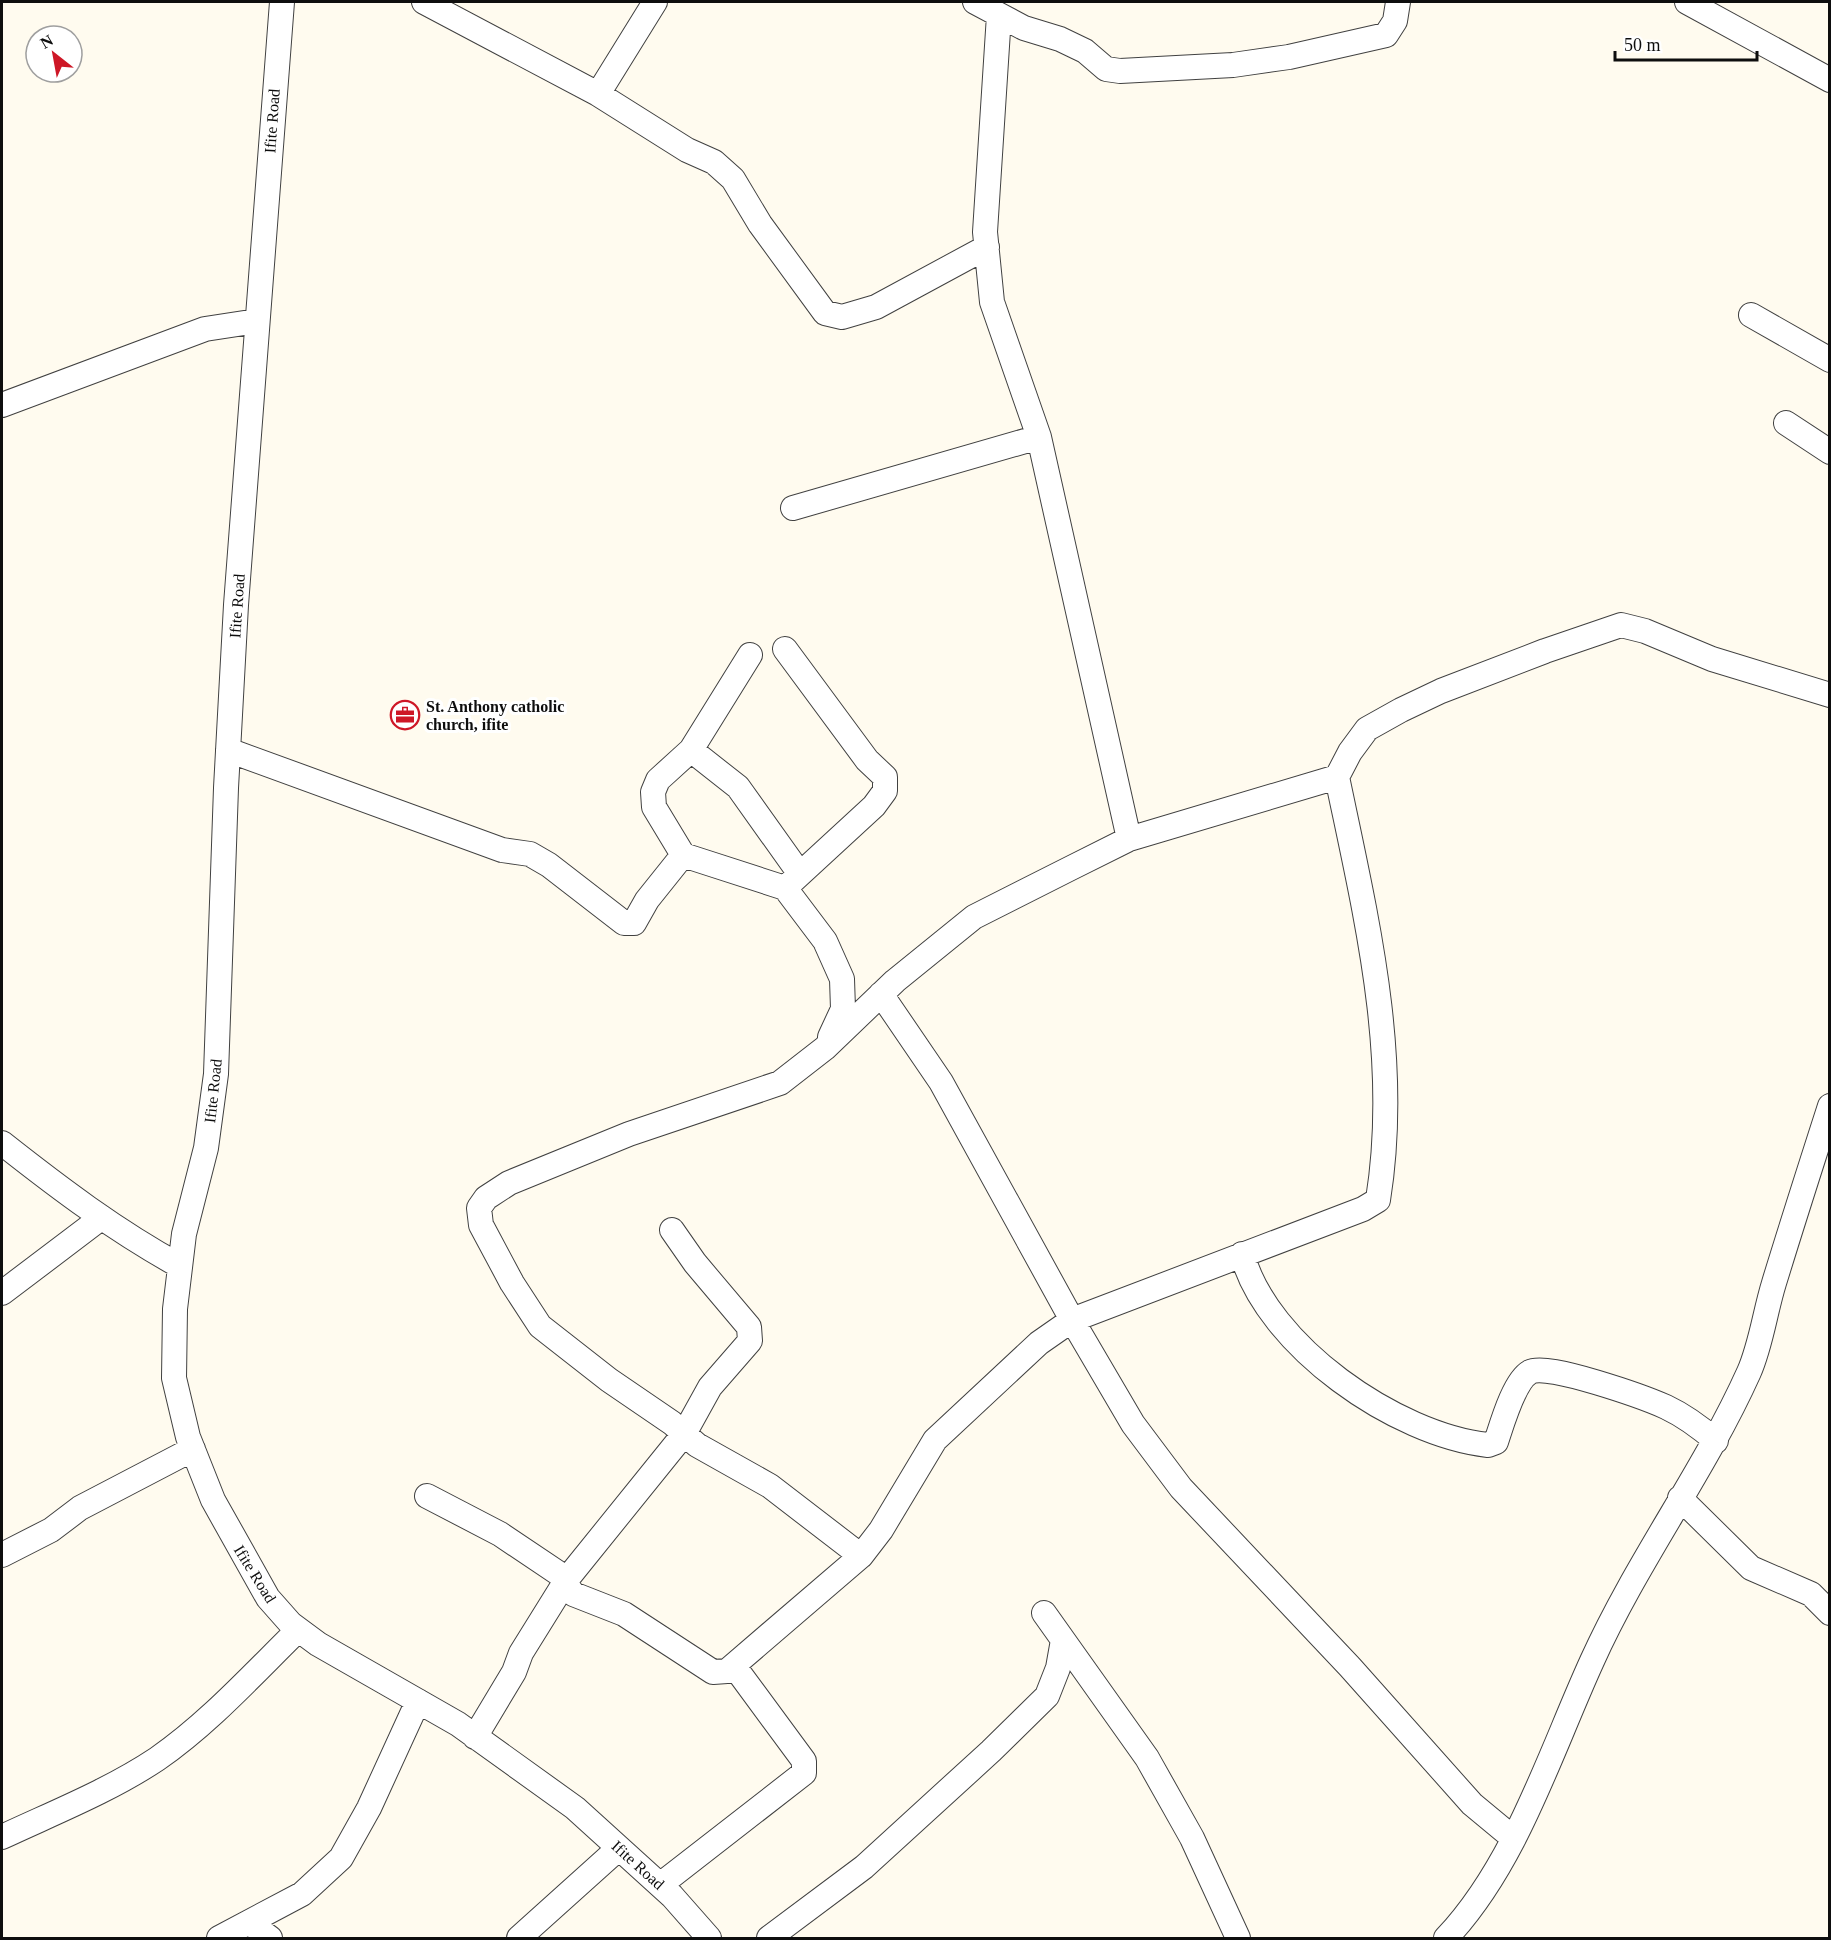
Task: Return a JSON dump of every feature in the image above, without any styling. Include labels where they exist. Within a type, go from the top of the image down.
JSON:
[{"type":"street","name":"Ifite Road","points":[[282,2],[256,321],[228,750],[216,1074],[206,1148],[184,1234],[175,1309],[174,1378],[193,1449],[213,1500],[268,1598],[298,1630],[475,1737],[575,1808],[660,1885],[708,1938]]},
{"type":"street","points":[[424,2],[598,94],[687,150],[714,162],[733,178],[760,224],[825,313],[842,317],[876,307],[987,247]]},
{"type":"street","points":[[598,94],[655,2]]},
{"type":"street","points":[[1129,839],[1040,437],[992,302],[985,232],[985,6],[1024,28],[1060,39],[1085,51],[1106,69],[1120,71],[1233,65],[1289,57],[1386,35],[1395,21],[1398,2]]},
{"type":"street","points":[[1687,2],[1830,80]]},
{"type":"street","points":[[1751,315],[1830,360]]},
{"type":"street","points":[[2,405],[205,329],[256,321]]},
{"type":"street","points":[[1786,423],[1830,452]]},
{"type":"street","points":[[793,508],[1040,437]]},
{"type":"street","points":[[427,1496],[500,1534],[567,1580],[568,1587],[573,1594],[624,1614],[713,1672],[727,1671],[861,1556],[881,1530],[935,1440],[1039,1343],[1072,1320],[1363,1209],[1378,1200],[1382,1174],[1385,1059],[1376,968],[1337,777],[1350,752],[1367,729],[1441,691],[1621,625],[1645,631],[1712,659],[1830,695]]},
{"type":"street","points":[[785,649],[867,760],[885,777],[885,791],[874,806],[792,881]]},
{"type":"street","points":[[750,655],[691,750],[658,780],[653,792],[654,807],[683,855],[792,881]]},
{"type":"street","points":[[228,750],[502,850],[530,854],[549,865],[624,923],[634,923],[647,900],[683,855]]},
{"type":"street","points":[[691,750],[738,787],[825,941],[842,979],[843,1009],[825,1048]]},
{"type":"street","points":[[861,1556],[771,1486],[697,1445],[540,1326],[512,1283],[481,1225],[479,1208],[486,1198],[520,1179],[629,1134],[780,1083],[825,1048],[881,994],[974,917],[1129,839],[1337,777]]},
{"type":"street","points":[[881,994],[941,1082],[1072,1320],[1134,1424],[1181,1488],[1320,1634],[1472,1804],[1513,1838]]},
{"type":"street","points":[[1446,1938],[1465,1919],[1486,1888],[1513,1838],[1592,1659],[1680,1498],[1716,1441],[1750,1369],[1830,1106]]},
{"type":"street","points":[[2,1143],[101,1218],[137,1242],[180,1266]]},
{"type":"street","points":[[2,1293],[101,1218]]},
{"type":"street","points":[[475,1737],[514,1672],[521,1653],[567,1580],[684,1434],[710,1387],[750,1341],[749,1327],[694,1263],[672,1230]]},
{"type":"street","points":[[1242,1254],[1248,1276],[1273,1316],[1297,1343],[1377,1407],[1406,1422],[1488,1445],[1496,1442],[1518,1386],[1527,1373],[1541,1368],[1603,1384],[1666,1407],[1696,1425],[1716,1441]]},
{"type":"street","points":[[2,1555],[51,1530],[80,1508],[193,1449]]},
{"type":"street","points":[[1680,1498],[1751,1568],[1811,1594],[1830,1613]]},
{"type":"street","points":[[1044,1613],[1148,1758],[1192,1838],[1238,1938]]},
{"type":"street","points":[[2,1837],[80,1801],[156,1759],[207,1718],[298,1630]]},
{"type":"street","points":[[769,1938],[864,1867],[991,1751],[1047,1696],[1058,1668],[1063,1640]]},
{"type":"street","points":[[660,1885],[804,1773],[804,1761],[734,1666]]},
{"type":"street","points":[[219,1938],[302,1894],[341,1858],[369,1808],[418,1701]]},
{"type":"street","points":[[519,1938],[619,1848]]},
{"type":"street","points":[[250,1923],[270,1938]]},
{"type":"place","name":"St. Anthony catholic church, ifite","points":[[405,715]]}]
